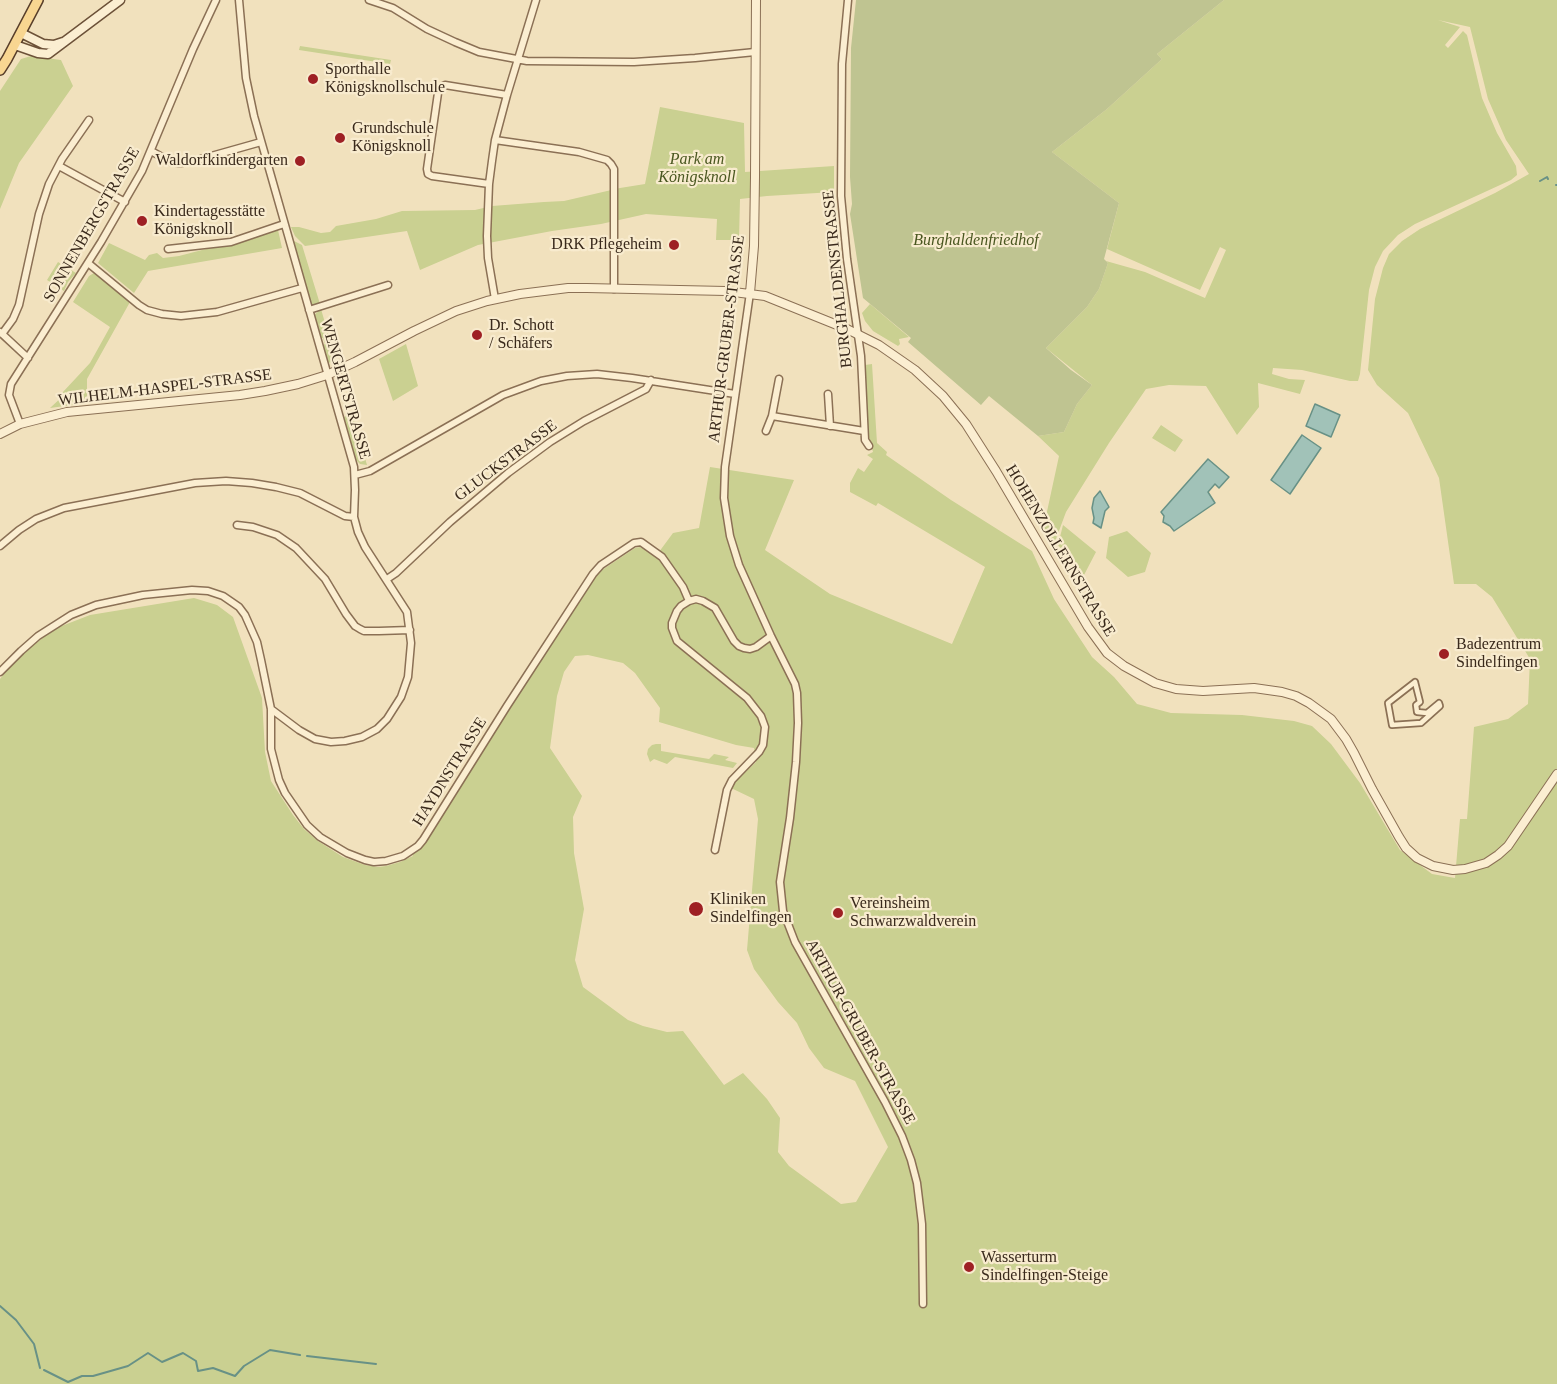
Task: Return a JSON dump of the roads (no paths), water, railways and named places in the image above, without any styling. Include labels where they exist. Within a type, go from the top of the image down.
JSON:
[{"type":"main road","points":[[0,70],[38,0]]},
{"type":"main road","points":[[15,45],[48,54],[120,0]]},
{"type":"main road","points":[[21,33],[47,45],[66,41]]},
{"type":"street","name":"SONNENBERGSTRASSE","points":[[20,424],[12,405],[9,391],[11,384],[125,202],[151,151],[216,0]]},
{"type":"street","name":"WENGERTSTRASSE","points":[[239,0],[246,78],[252,110],[355,475],[354,516],[358,532],[365,547],[407,612],[410,630],[410,665],[401,697],[387,718],[362,738],[331,742],[315,739],[271,709]]},
{"type":"street","points":[[369,0],[393,8],[427,29],[479,52],[518,60],[634,62],[755,52]]},
{"type":"street","points":[[393,8],[398,0]]},
{"type":"street","points":[[495,299],[487,236],[489,184],[495,140],[536,0]]},
{"type":"street","name":"ARTHUR-GRUBER-STRASSE","points":[[756,0],[753,265],[725,467],[726,518],[739,566],[795,684],[798,704],[790,818],[780,882],[783,911],[795,942],[889,1110],[911,1160],[917,1183],[922,1224],[923,1304]]},
{"type":"street","name":"BURGHALDENSTRASSE","points":[[848,0],[842,64],[841,196],[861,356],[865,441],[869,446]]},
{"type":"street","points":[[489,184],[428,174],[439,88],[445,85],[507,94]]},
{"type":"street","points":[[28,358],[1,333],[13,319],[19,305],[39,214],[49,184],[58,166],[89,120]]},
{"type":"street","points":[[495,140],[579,152],[607,160],[611,164],[614,169],[614,289]]},
{"type":"street","points":[[151,151],[171,162],[179,163],[261,142]]},
{"type":"street","points":[[58,166],[125,202]]},
{"type":"street","points":[[168,249],[231,242],[284,224]]},
{"type":"street","points":[[88,263],[138,304],[156,313],[170,315],[199,315],[217,312],[302,288]]},
{"type":"street","name":"WENGERTSTRASSE","points":[[309,310],[388,285]]},
{"type":"street","name":"WILHELM-HASPEL-STRASSE","points":[[0,434],[20,424],[67,412],[240,395],[327,375],[456,311],[520,294],[558,289],[750,293]]},
{"type":"street","name":"HOHENZOLLERNSTRASSE","points":[[750,293],[765,296],[857,333],[887,349],[932,384],[954,407],[966,424],[1088,627],[1112,657],[1135,673],[1155,683],[1176,689],[1191,691],[1267,689],[1296,696],[1331,719],[1346,739],[1399,837],[1406,848],[1417,858],[1434,866],[1453,870],[1465,870],[1486,863],[1508,846],[1557,774]]},
{"type":"street","points":[[355,475],[370,471],[490,401],[541,381],[597,374],[651,380],[735,394]]},
{"type":"street","points":[[766,431],[772,416],[779,379]]},
{"type":"street","name":"GLUCKSTRASSE","points":[[387,579],[508,473],[550,442],[584,421],[646,389],[651,380]]},
{"type":"street","points":[[828,394],[830,426]]},
{"type":"street","points":[[772,416],[864,431]]},
{"type":"street","points":[[0,546],[18,530],[36,519],[64,508],[195,483],[252,483],[276,487],[300,493],[345,516],[354,516]]},
{"type":"street","points":[[237,525],[253,526],[277,535],[296,548],[325,579],[355,626],[364,631],[410,630]]},
{"type":"street","name":"HAYDNSTRASSE","points":[[0,672],[38,636],[87,608],[143,595],[201,590],[223,596],[239,607],[245,615],[256,642],[271,709],[271,749],[285,793],[307,825],[320,837],[347,853],[374,862],[402,856],[413,850],[423,840],[507,706],[601,565],[634,543],[641,542],[662,557],[683,587],[689,601]]},
{"type":"street","points":[[715,850],[727,790],[732,780],[759,752],[763,745],[765,727],[761,716],[747,698],[676,640],[672,628],[673,617],[681,606],[696,599],[715,608],[734,641],[744,648],[750,649],[771,636]]},
{"type":"street","points":[[1415,682],[1420,702],[1416,705],[1418,712],[1427,713],[1439,704],[1440,706],[1421,723],[1392,725],[1388,703],[1415,682]]},
{"type":"water","points":[[1315,404],[1340,415],[1331,437],[1306,426]]},
{"type":"water","points":[[1302,435],[1321,448],[1290,494],[1271,480]]},
{"type":"water","points":[[1208,459],[1229,477],[1219,488],[1215,484],[1208,492],[1215,503],[1174,531],[1163,522],[1164,516],[1161,512]]},
{"type":"water","points":[[1100,491],[1109,507],[1105,511],[1101,528],[1093,523],[1092,508],[1094,498]]},
{"type":"waterway","points":[[1540,181],[1547,177],[1548,179]]},
{"type":"waterway","points":[[0,1306],[16,1320],[34,1344],[40,1368]]},
{"type":"waterway","points":[[44,1370],[68,1382],[82,1376],[93,1376],[128,1366],[148,1353],[162,1362],[183,1353],[196,1361],[198,1371],[213,1368],[235,1376],[244,1366],[270,1350],[300,1355]]},
{"type":"waterway","points":[[307,1356],[376,1364]]},
{"type":"place","name":"Sporthalle Königsknollschule","points":[[313,79]]},
{"type":"place","name":"Grundschule Königsknoll","points":[[340,138]]},
{"type":"place","name":"Waldorfkindergarten","points":[[300,161]]},
{"type":"place","name":"Kindertagesstätte Königsknoll","points":[[142,221]]},
{"type":"place","name":"DRK Pflegeheim","points":[[674,245]]},
{"type":"place","name":"Dr. Schott / Schäfers","points":[[477,335]]},
{"type":"place","name":"Badezentrum Sindelfingen","points":[[1444,654]]},
{"type":"place","name":"Kliniken Sindelfingen","points":[[696,909]]},
{"type":"place","name":"Vereinsheim Schwarzwaldverein","points":[[838,913]]},
{"type":"place","name":"Wasserturm Sindelfingen-Steige","points":[[969,1267]]},
{"type":"park label","name":"Park am Königsknoll","points":[[697,169]]},
{"type":"park label","name":"Burghaldenfriedhof","points":[[976,241]]}]
